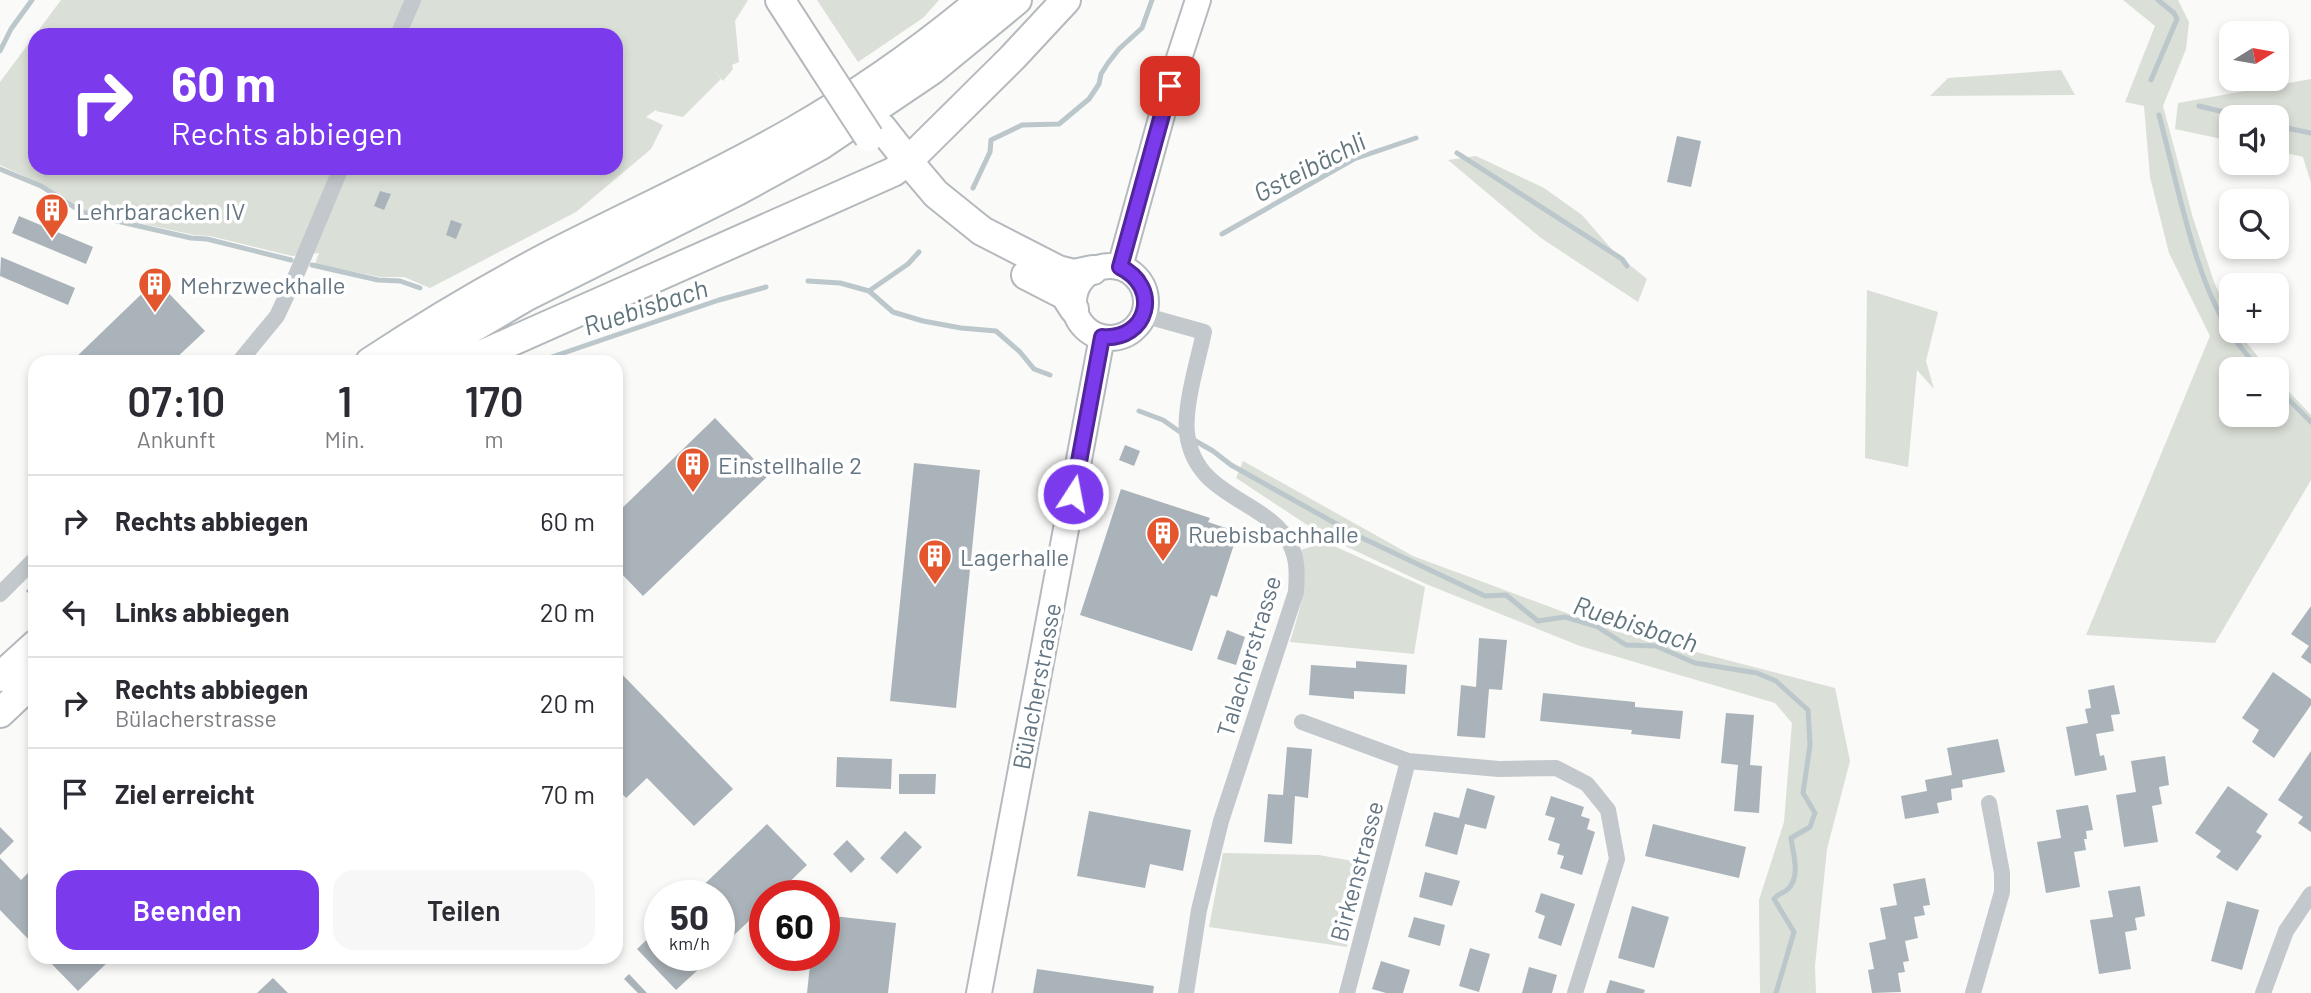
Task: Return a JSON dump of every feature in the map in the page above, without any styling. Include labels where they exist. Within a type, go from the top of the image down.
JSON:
[{"type":"highway","points":[[780,0],[831,64],[901,167],[928,213],[983,254],[1058,290],[1074,309]]},
{"type":"highway","points":[[800,0],[831,64]]},
{"type":"highway","points":[[916,51],[950,0]]},
{"type":"highway","points":[[381,355],[435,320],[511,277],[782,138],[838,105],[916,51],[981,0]]},
{"type":"highway","points":[[426,355],[527,296],[737,191],[821,145],[932,69],[1017,0]]},
{"type":"highway","points":[[481,355],[901,167],[1012,58],[1066,0]]},
{"type":"highway","points":[[901,167],[982,231],[1066,273],[1107,269]]},
{"type":"highway","points":[[0,677],[28,651]]},
{"type":"highway","points":[[0,713],[28,687]]},
{"type":"main road","points":[[1107,269],[1198,0]]},
{"type":"main road","points":[[1107,269],[1137,278],[1145,296],[1143,315],[1133,329],[1119,337],[1102,337],[1084,327],[1074,309],[1076,290],[1080,282],[1107,269]]},
{"type":"main road","name":"Bülacherstrasse","points":[[979,993],[1102,337]]},
{"type":"street","points":[[401,28],[414,0]]},
{"type":"street","points":[[245,355],[277,316],[338,175]]},
{"type":"street","name":"Talacherstrasse","points":[[1143,315],[1204,332],[1187,416],[1192,453],[1209,480],[1277,526],[1291,545],[1297,569],[1296,592],[1221,821],[1199,910],[1186,993]]},
{"type":"street","points":[[0,594],[28,566]]},
{"type":"street","points":[[1302,722],[1408,761],[1499,769],[1556,768],[1587,784],[1608,810],[1617,859],[1575,993]]},
{"type":"street","name":"Birkenstrasse","points":[[1347,993],[1408,761]]},
{"type":"street","points":[[1973,993],[2002,892],[2002,873],[1989,803]]},
{"type":"street","points":[[2263,993],[2286,931],[2311,894]]},
{"type":"shaded area","points":[[61,0],[748,0],[735,21],[739,62],[732,65],[733,69],[723,81],[708,62],[721,79],[683,117],[656,111],[657,109],[646,117],[663,125],[651,149],[623,173],[623,28],[40,28]]},
{"type":"shaded area","points":[[817,0],[939,0],[923,18],[858,62]]},
{"type":"shaded area","points":[[2123,0],[2178,0],[2189,22],[2186,49],[2163,106],[2193,218],[2219,293],[2219,343],[2247,343],[2258,357],[2219,357],[2219,427],[2289,427],[2289,392],[2311,415],[2311,480],[2215,643],[2086,635],[2210,336],[2169,253],[2150,177],[2144,106],[2125,102],[2155,26]]},
{"type":"shaded area","points":[[28,44],[28,175],[620,175],[576,212],[430,288],[404,277],[380,277],[315,264],[319,253],[292,256],[210,236],[194,235],[80,210],[41,184],[0,165],[0,82]]},
{"type":"shaded area","points":[[2061,70],[2075,95],[1930,96],[1948,78]]},
{"type":"shaded area","points":[[2311,79],[2311,183],[2303,157],[2289,154],[2289,105],[2219,105],[2219,138],[2175,129],[2178,103],[2244,91],[2289,91],[2289,83]]},
{"type":"shaded area","points":[[1476,156],[1544,188],[1582,215],[1615,253],[1647,279],[1638,302],[1541,238],[1448,160]]},
{"type":"shaded area","points":[[1867,290],[1938,312],[1926,361],[1934,389],[1917,370],[1908,467],[1865,458]]},
{"type":"shaded area","points":[[1243,461],[1413,556],[1615,631],[1835,688],[1850,761],[1827,849],[1815,966],[1816,993],[1760,993],[1759,900],[1784,822],[1792,723],[1775,703],[1580,646],[1426,584],[1324,536],[1236,478]]},
{"type":"shaded area","points":[[1325,542],[1425,587],[1414,654],[1290,642],[1304,586],[1301,550]]},
{"type":"shaded area","points":[[1223,853],[1319,855],[1369,864],[1347,947],[1209,927]]},
{"type":"building","points":[[1677,136],[1701,141],[1691,187],[1667,182]]},
{"type":"building","points":[[380,191],[391,194],[384,210],[374,206]]},
{"type":"building","name":"Lehrbaracken IV","points":[[19,216],[93,247],[86,264],[12,233]]},
{"type":"building","points":[[451,220],[462,224],[456,239],[446,235]]},
{"type":"building","points":[[1,257],[75,288],[68,305],[0,276]]},
{"type":"building","name":"Mehrzweckhalle","points":[[156,280],[205,331],[179,355],[78,355]]},
{"type":"building","name":"Einstellhalle 2","points":[[715,418],[769,475],[643,596],[623,575],[623,507]]},
{"type":"building","points":[[1125,445],[1140,451],[1134,466],[1119,460]]},
{"type":"building","name":"Lagerhalle","points":[[914,463],[980,470],[956,708],[890,701]]},
{"type":"building","name":"Ruebisbachhalle","points":[[1121,489],[1210,518],[1208,522],[1238,532],[1217,597],[1211,595],[1192,651],[1080,615]]},
{"type":"building","points":[[2311,606],[2311,664],[2301,657],[2309,646],[2291,634]]},
{"type":"building","points":[[1227,630],[1245,637],[1236,665],[1217,659]]},
{"type":"building","points":[[1479,638],[1507,640],[1502,690],[1489,689],[1485,738],[1457,736],[1461,685],[1476,687]]},
{"type":"building","points":[[1356,661],[1407,665],[1405,694],[1354,691],[1354,699],[1309,695],[1311,665],[1356,668]]},
{"type":"building","points":[[2273,672],[2311,699],[2311,705],[2274,758],[2252,742],[2259,730],[2242,718]]},
{"type":"building","points":[[623,675],[733,789],[694,826],[647,778],[626,798],[623,795]]},
{"type":"building","points":[[2114,685],[2120,714],[2111,715],[2114,731],[2096,734],[2100,756],[2104,755],[2107,770],[2075,776],[2066,727],[2088,723],[2085,709],[2091,708],[2088,690]]},
{"type":"building","points":[[1543,693],[1635,702],[1635,707],[1683,711],[1680,739],[1631,734],[1632,730],[1540,721]]},
{"type":"building","points":[[1726,713],[1754,715],[1750,765],[1762,766],[1759,813],[1734,811],[1738,765],[1721,763]]},
{"type":"building","points":[[1998,739],[2005,772],[1962,780],[1963,787],[1951,789],[1952,800],[1937,803],[1939,813],[1905,819],[1901,796],[1927,791],[1925,780],[1952,775],[1947,748]]},
{"type":"building","points":[[1287,747],[1312,749],[1308,798],[1295,796],[1292,844],[1264,842],[1268,794],[1283,795]]},
{"type":"building","points":[[2311,751],[2311,832],[2298,823],[2303,817],[2278,800]]},
{"type":"building","points":[[2165,756],[2169,785],[2159,787],[2162,804],[2152,806],[2158,842],[2124,847],[2116,795],[2136,792],[2131,761]]},
{"type":"building","points":[[837,757],[892,759],[891,789],[836,787]]},
{"type":"building","points":[[899,774],[936,774],[935,794],[899,794]]},
{"type":"building","points":[[2228,786],[2268,814],[2256,832],[2262,836],[2237,871],[2216,857],[2221,851],[2195,833]]},
{"type":"building","points":[[1467,788],[1495,796],[1486,829],[1465,824],[1457,855],[1425,846],[1434,812],[1459,818]]},
{"type":"building","points":[[1551,796],[1584,807],[1581,816],[1590,819],[1587,829],[1595,832],[1582,875],[1560,868],[1564,856],[1557,854],[1560,844],[1548,840],[1555,818],[1545,815]]},
{"type":"building","points":[[2088,805],[2093,830],[2086,831],[2086,850],[2074,852],[2080,887],[2046,893],[2037,842],[2061,838],[2056,810]]},
{"type":"building","points":[[1089,811],[1191,830],[1183,871],[1150,864],[1145,888],[1077,876]]},
{"type":"building","points":[[767,824],[807,865],[792,880],[749,880],[749,921],[735,934],[735,880],[709,880]]},
{"type":"building","points":[[1653,824],[1746,847],[1739,878],[1645,856]]},
{"type":"building","points":[[0,827],[14,841],[0,855]]},
{"type":"building","points":[[905,831],[922,847],[897,874],[880,858]]},
{"type":"building","points":[[847,840],[865,859],[851,873],[833,854]]},
{"type":"building","points":[[0,858],[21,880],[28,873],[28,939],[0,910]]},
{"type":"building","points":[[1425,872],[1460,881],[1452,906],[1419,897]]},
{"type":"building","points":[[1925,878],[1930,905],[1923,906],[1925,915],[1914,917],[1918,938],[1905,941],[1909,961],[1903,962],[1905,972],[1898,973],[1901,992],[1872,993],[1868,970],[1874,969],[1869,943],[1886,939],[1880,908],[1897,905],[1893,884]]},
{"type":"building","points":[[2140,886],[2145,916],[2135,918],[2137,930],[2125,932],[2131,969],[2099,974],[2090,920],[2113,917],[2108,891]]},
{"type":"building","points":[[1541,893],[1575,904],[1561,946],[1538,938],[1545,916],[1535,912]]},
{"type":"building","points":[[2227,901],[2259,910],[2242,970],[2211,961]]},
{"type":"building","points":[[1632,906],[1669,917],[1654,968],[1618,958]]},
{"type":"building","points":[[840,917],[896,923],[888,993],[807,993],[809,971],[840,971]]},
{"type":"building","points":[[1414,917],[1445,925],[1440,946],[1408,937]]},
{"type":"building","points":[[644,942],[644,956],[637,949]]},
{"type":"building","points":[[1470,948],[1490,954],[1479,992],[1459,986]]},
{"type":"building","points":[[1381,961],[1410,970],[1403,993],[1386,993],[1372,989]]},
{"type":"building","points":[[52,964],[106,964],[78,991]]},
{"type":"building","points":[[1529,967],[1557,975],[1552,993],[1522,993]]},
{"type":"building","points":[[1037,969],[1154,986],[1153,993],[1033,993]]},
{"type":"building","points":[[658,971],[697,971],[676,990]]},
{"type":"building","points":[[629,974],[647,993],[638,993],[624,979]]},
{"type":"building","points":[[273,978],[288,993],[257,993]]},
{"type":"building","points":[[1610,980],[1645,990],[1644,993],[1606,993]]},
{"type":"waterway","name":"Ruebisbach","points":[[0,51],[11,29],[32,0]]},
{"type":"waterway","points":[[973,188],[990,152],[991,140],[1022,125],[1059,124],[1089,99],[1108,63],[1142,28],[1152,0]]},
{"type":"waterway","points":[[2151,80],[2177,19],[2174,13],[2158,0]]},
{"type":"waterway","points":[[2199,106],[2219,111]]},
{"type":"waterway","points":[[2159,115],[2189,232],[2208,290],[2235,340],[2249,357]]},
{"type":"waterway","points":[[2289,128],[2311,133]]},
{"type":"waterway","name":"Gsteibächli","points":[[1222,234],[1354,159],[1416,138]]},
{"type":"waterway","name":"Gsteibächli","points":[[1457,153],[1622,259],[1627,266]]},
{"type":"waterway","name":"Ruebisbach","points":[[0,169],[41,186],[80,211],[95,216],[291,260]]},
{"type":"waterway","points":[[869,291],[908,264],[919,252]]},
{"type":"waterway","name":"Ruebisbach","points":[[312,265],[378,280],[400,281],[420,288]]},
{"type":"waterway","name":"Ruebisbach","points":[[808,281],[840,283],[869,291],[893,312],[923,321],[996,331],[1020,352],[1034,369],[1050,375]]},
{"type":"waterway","name":"Ruebisbach","points":[[558,355],[719,300],[766,287]]},
{"type":"waterway","points":[[2289,400],[2311,422]]},
{"type":"waterway","name":"Ruebisbach","points":[[1139,411],[1163,420],[1183,434]]},
{"type":"waterway","name":"Ruebisbach","points":[[1192,439],[1231,465],[1358,536],[1485,596],[1506,595],[1538,621],[1565,617],[1596,626],[1626,645],[1656,646],[1695,663],[1757,673],[1776,681],[1808,710],[1810,745],[1803,793],[1815,813],[1810,827],[1791,838],[1794,878],[1788,889],[1774,899],[1794,932],[1776,993]]},
{"type":"place","name":"Lehrbaracken IV","points":[[52,240]]},
{"type":"place","name":"Mehrzweckhalle","points":[[155,314]]},
{"type":"place","name":"Einstellhalle 2","points":[[693,494]]},
{"type":"place","name":"Ruebisbachhalle","points":[[1163,563]]},
{"type":"place","name":"Lagerhalle","points":[[935,586]]},
{"type":"route","points":[[1073,494],[1102,337],[1119,337],[1126,334],[1139,323],[1146,306],[1142,286],[1137,278],[1120,267],[1170,86]]}]
